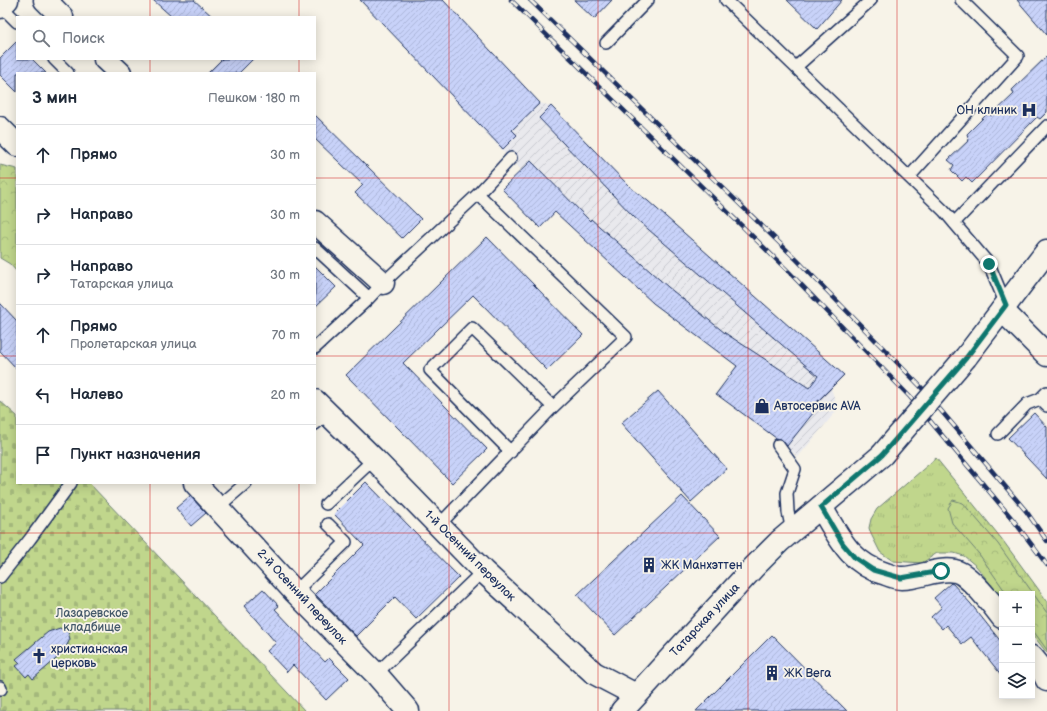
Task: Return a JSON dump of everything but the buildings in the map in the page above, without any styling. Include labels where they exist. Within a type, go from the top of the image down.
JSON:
[{"type":"street","points":[[45,0],[61,16]]},
{"type":"street","points":[[106,60],[119,72]]},
{"type":"street","points":[[0,128],[16,144]]},
{"type":"street","points":[[316,223],[376,290]]},
{"type":"street","name":"Татарская улица","points":[[622,711],[753,568],[792,531],[882,455],[966,358],[1047,251]]},
{"type":"street","points":[[1004,308],[1044,346]]},
{"type":"street","name":"1-й Осенний переулок","points":[[319,413],[374,459],[483,570],[594,674],[636,695]]},
{"type":"street","name":"2-й Осенний переулок","points":[[196,484],[295,592],[376,674],[408,711]]},
{"type":"street","points":[[821,507],[843,544],[855,558],[873,570],[901,578],[955,570],[965,575],[999,614]]},
{"type":"street","points":[[1035,661],[1047,680]]},
{"type":"lane","points":[[606,43],[648,0]]},
{"type":"lane","points":[[726,0],[944,211],[989,264],[1004,308]]},
{"type":"lane","points":[[796,67],[871,0]]},
{"type":"lane","points":[[909,177],[1018,56],[961,0]]},
{"type":"lane","points":[[3,4],[16,21]]},
{"type":"lane","points":[[55,60],[67,72]]},
{"type":"lane","points":[[954,223],[1047,126]]},
{"type":"lane","points":[[316,347],[478,194],[511,158]]},
{"type":"lane","points":[[439,525],[553,407],[626,337],[478,194]]},
{"type":"lane","points":[[316,249],[376,290]]},
{"type":"lane","points":[[511,452],[430,370],[472,328],[553,407]]},
{"type":"lane","points":[[998,434],[1027,404],[1045,399]]},
{"type":"lane","points":[[778,445],[795,469],[787,493],[788,512],[792,531]]},
{"type":"lane","points":[[326,504],[374,459]]},
{"type":"lane","points":[[0,577],[70,484]]},
{"type":"lane","points":[[218,507],[245,484]]},
{"type":"lane","points":[[295,592],[346,542],[328,524]]},
{"type":"lane","points":[[376,674],[483,570]]},
{"type":"shaded area","points":[[360,0],[443,0],[540,103],[551,106],[630,187],[844,375],[831,388],[838,409],[798,457],[787,447],[716,394],[737,366],[653,303],[555,212],[540,228],[502,189],[521,170]]},
{"type":"green space","points":[[0,165],[16,169],[16,271],[10,264],[0,258]]},
{"type":"green space","name":"Лазаревское кладбище","points":[[0,401],[16,415],[16,484],[90,484],[305,711],[0,711]]},
{"type":"green space","points":[[936,458],[1001,538],[1047,601],[1047,653],[1035,638],[1035,591],[999,591],[999,594],[976,566],[964,556],[954,553],[937,553],[922,563],[893,561],[880,552],[869,528],[871,519],[877,509]]},
{"type":"green space","points":[[953,500],[963,503],[998,544],[1031,591],[1005,591],[979,554],[952,523],[948,508]]},
{"type":"green space","points":[[1035,596],[1047,613],[1047,650],[1035,633]]},
{"type":"railway","points":[[511,0],[789,272],[910,397],[1014,521],[1047,565]]},
{"type":"railway","points":[[530,0],[797,260],[921,387],[1026,511],[1047,541]]},
{"type":"place","name":"ОН клиник","points":[[1029,110]]},
{"type":"place","name":"Автосервис AVA","points":[[762,406]]},
{"type":"place","name":"ЖК Манхэттен","points":[[649,565]]},
{"type":"place","name":"христианская церковь","points":[[39,656]]},
{"type":"place","name":"ЖК Вега","points":[[772,673]]},
{"type":"route","points":[[941,571],[901,578],[873,570],[855,558],[843,544],[821,507],[882,455],[966,358],[1006,305],[989,264]]}]
